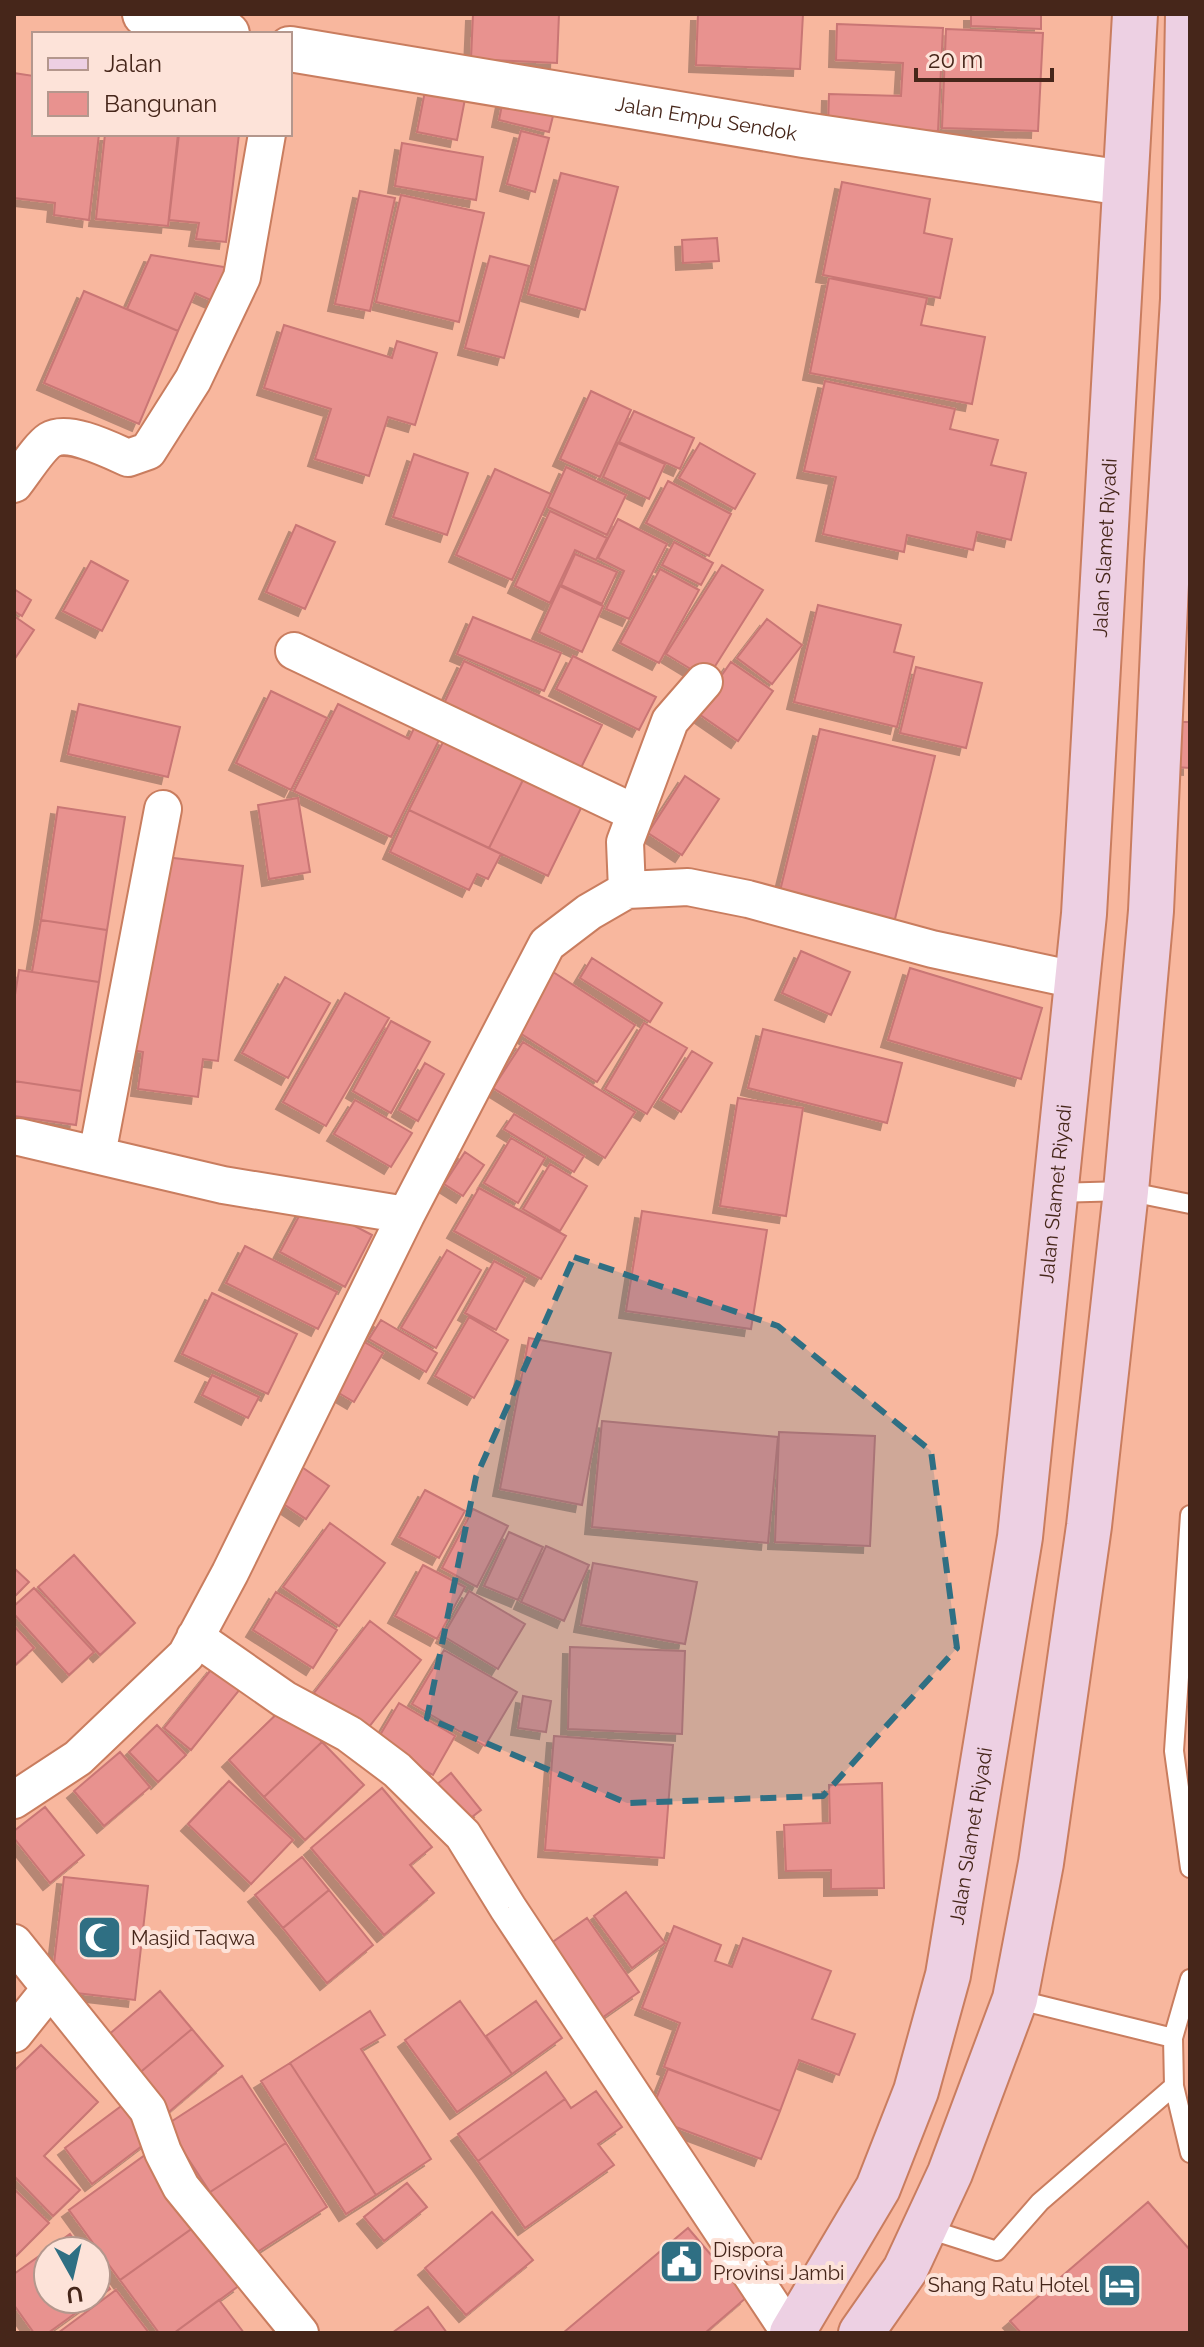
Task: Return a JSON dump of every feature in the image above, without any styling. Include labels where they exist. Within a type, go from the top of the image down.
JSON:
[{"type":"main road","name":"Jalan Slamet Riyadi","points":[[791,2333],[878,2188],[916,2091],[948,1975],[1020,1537],[1084,914],[1135,14]]},
{"type":"main road","points":[[861,2333],[905,2270],[925,2228],[950,2173],[1015,1999],[1041,1863],[1089,1526],[1126,1191],[1151,911],[1167,562],[1186,300],[1188,14]]},
{"type":"main road","points":[[1084,914],[1151,911]]},
{"type":"street","name":"Jalan Empu Sendok","points":[[292,49],[804,135],[1124,183]]},
{"type":"street","points":[[14,484],[50,440],[64,437],[88,441],[128,458],[148,451],[193,380],[242,277],[267,136]]},
{"type":"street","points":[[294,651],[635,813]]},
{"type":"street","points":[[627,890],[625,842],[635,813],[670,721],[704,682]]},
{"type":"street","points":[[97,1155],[163,809]]},
{"type":"street","points":[[14,1800],[78,1758],[186,1655],[230,1573],[406,1215],[547,944],[589,912],[627,890],[688,887],[748,899],[932,949],[1076,980]]},
{"type":"street","points":[[19,1137],[223,1185],[406,1215]]},
{"type":"street","points":[[195,1637],[284,1699],[349,1734],[397,1770],[463,1835],[508,1908],[791,2333]]},
{"type":"street","points":[[14,1943],[148,2110],[163,2152],[181,2187],[300,2333]]},
{"type":"street","points":[[14,2034],[50,1989]]},
{"type":"lane","points":[[1054,1193],[1126,1191],[1190,1204]]},
{"type":"lane","points":[[1190,1515],[1174,1751],[1190,1868]]},
{"type":"lane","points":[[1190,1979],[1173,2038],[1174,2086],[1190,2153]]},
{"type":"lane","points":[[1015,1999],[1173,2038]]},
{"type":"lane","points":[[925,2228],[997,2251],[1040,2202],[1174,2086]]},
{"type":"highlighted area","points":[[574,1257],[778,1326],[931,1451],[957,1648],[823,1796],[627,1803],[427,1718],[476,1477]]},
{"type":"building","points":[[473,14],[559,14],[557,63],[471,59]]},
{"type":"building","points":[[698,14],[803,14],[800,69],[696,65]]},
{"type":"building","points":[[971,14],[1041,14],[1041,29],[971,26]]},
{"type":"building","points":[[837,24],[943,28],[938,131],[828,127],[829,94],[901,96],[903,63],[836,60]]},
{"type":"building","points":[[946,29],[1043,33],[1038,131],[942,128]]},
{"type":"building","points":[[14,73],[32,76],[32,136],[99,136],[89,220],[54,215],[55,203],[14,198]]},
{"type":"building","points":[[425,91],[465,99],[457,140],[417,132]]},
{"type":"building","points":[[503,100],[554,112],[549,132],[499,120]]},
{"type":"building","points":[[521,131],[549,138],[535,192],[507,184]]},
{"type":"building","points":[[105,136],[178,136],[168,226],[96,219]]},
{"type":"building","points":[[179,136],[239,136],[226,242],[196,239],[199,223],[169,220]]},
{"type":"building","points":[[402,143],[483,157],[476,200],[395,186]]},
{"type":"building","points":[[561,173],[618,187],[585,310],[528,294]]},
{"type":"building","points":[[842,182],[930,199],[924,233],[952,239],[940,298],[823,275]]},
{"type":"building","points":[[360,191],[395,198],[370,311],[335,304]]},
{"type":"building","points":[[401,195],[484,213],[459,322],[376,302]]},
{"type":"building","points":[[717,238],[719,261],[683,263],[682,240]]},
{"type":"building","points":[[151,255],[230,268],[215,302],[195,293],[178,331],[127,309]]},
{"type":"building","points":[[490,256],[529,266],[504,358],[465,348]]},
{"type":"building","points":[[829,278],[927,298],[921,325],[985,337],[972,404],[810,373]]},
{"type":"building","points":[[84,291],[178,331],[139,424],[44,383]]},
{"type":"building","points":[[284,325],[392,358],[397,341],[437,353],[415,425],[388,417],[369,476],[315,459],[331,409],[264,388]]},
{"type":"building","points":[[825,381],[955,409],[950,429],[998,440],[991,465],[1026,473],[1011,540],[977,532],[973,550],[907,535],[904,552],[823,534],[836,477],[804,471]]},
{"type":"building","points":[[591,391],[631,410],[600,477],[560,459]]},
{"type":"building","points":[[634,411],[694,438],[680,469],[619,442]]},
{"type":"building","points":[[618,443],[665,464],[649,499],[603,477]]},
{"type":"building","points":[[700,443],[755,474],[735,509],[679,478]]},
{"type":"building","points":[[414,454],[468,473],[447,535],[393,517]]},
{"type":"building","points":[[566,467],[626,495],[607,535],[548,507]]},
{"type":"building","points":[[495,469],[551,494],[512,580],[456,555]]},
{"type":"building","points":[[668,481],[731,514],[709,556],[646,523]]},
{"type":"building","points":[[550,511],[607,538],[596,560],[575,550],[550,603],[515,586]]},
{"type":"building","points":[[618,519],[667,544],[629,619],[606,609],[624,571],[598,558]]},
{"type":"building","points":[[296,525],[335,542],[305,609],[266,592]]},
{"type":"building","points":[[674,542],[713,563],[701,585],[662,565]]},
{"type":"building","points":[[575,554],[617,572],[602,604],[561,585]]},
{"type":"building","points":[[91,561],[128,581],[102,631],[63,611]]},
{"type":"building","points":[[722,565],[763,590],[707,679],[666,654]]},
{"type":"building","points":[[660,569],[699,590],[659,663],[620,643]]},
{"type":"building","points":[[560,586],[603,606],[582,652],[539,632]]},
{"type":"building","points":[[14,589],[31,600],[22,616],[14,611]]},
{"type":"building","points":[[818,605],[901,625],[894,652],[914,657],[897,727],[794,702]]},
{"type":"building","points":[[14,616],[34,630],[14,660]]},
{"type":"building","points":[[473,617],[561,653],[544,691],[457,654]]},
{"type":"building","points":[[767,619],[802,645],[772,684],[737,658]]},
{"type":"building","points":[[573,656],[656,697],[639,730],[556,689]]},
{"type":"building","points":[[464,661],[602,725],[577,776],[440,712]]},
{"type":"building","points":[[731,662],[773,691],[738,741],[696,712]]},
{"type":"building","points":[[916,667],[982,683],[966,748],[900,733]]},
{"type":"building","points":[[271,691],[327,718],[291,790],[236,763]]},
{"type":"building","points":[[79,704],[180,727],[168,777],[68,754]]},
{"type":"building","points":[[338,704],[409,739],[416,724],[441,736],[391,837],[294,791]]},
{"type":"building","points":[[1177,722],[1190,722],[1190,768],[1175,767]]},
{"type":"building","points":[[820,729],[935,756],[893,927],[778,899]]},
{"type":"building","points":[[445,738],[525,776],[489,848],[409,810]]},
{"type":"building","points":[[525,776],[583,804],[548,876],[489,848]]},
{"type":"building","points":[[685,776],[719,799],[682,855],[648,833]]},
{"type":"building","points":[[298,798],[310,872],[269,879],[258,805]]},
{"type":"building","points":[[58,807],[125,817],[107,930],[41,920]]},
{"type":"building","points":[[409,810],[501,854],[488,879],[477,874],[469,890],[390,852]]},
{"type":"building","points":[[156,856],[243,866],[218,1061],[203,1059],[198,1097],[138,1089],[143,1052],[132,1050]]},
{"type":"building","points":[[41,920],[107,930],[99,982],[32,972]]},
{"type":"building","points":[[801,951],[850,972],[831,1015],[782,993]]},
{"type":"building","points":[[592,958],[662,1003],[650,1022],[580,978]]},
{"type":"building","points":[[910,968],[1042,1008],[1021,1079],[888,1040]]},
{"type":"building","points":[[19,970],[99,982],[81,1091],[14,1081],[14,1001]]},
{"type":"building","points":[[550,970],[635,1025],[597,1082],[512,1028]]},
{"type":"building","points":[[285,977],[330,1003],[288,1078],[242,1053]]},
{"type":"building","points":[[345,993],[389,1018],[326,1126],[283,1102]]},
{"type":"building","points":[[391,1021],[430,1042],[391,1113],[353,1091]]},
{"type":"building","points":[[644,1023],[687,1048],[647,1114],[605,1089]]},
{"type":"building","points":[[763,1029],[902,1063],[887,1123],[748,1088]]},
{"type":"building","points":[[523,1042],[635,1112],[605,1158],[493,1088]]},
{"type":"building","points":[[692,1051],[712,1063],[681,1112],[661,1100]]},
{"type":"building","points":[[425,1063],[444,1074],[418,1121],[399,1110]]},
{"type":"building","points":[[14,1081],[81,1091],[76,1125],[14,1116]]},
{"type":"building","points":[[738,1098],[803,1108],[786,1216],[720,1206]]},
{"type":"building","points":[[355,1100],[412,1133],[391,1167],[334,1134]]},
{"type":"building","points":[[514,1114],[584,1156],[574,1172],[504,1129]]},
{"type":"building","points":[[511,1138],[545,1158],[518,1203],[484,1183]]},
{"type":"building","points":[[465,1152],[484,1165],[463,1196],[444,1184]]},
{"type":"building","points":[[550,1164],[587,1186],[560,1231],[523,1209]]},
{"type":"building","points":[[479,1188],[566,1236],[541,1279],[454,1231]]},
{"type":"building","points":[[307,1201],[372,1235],[345,1287],[280,1252]]},
{"type":"building","points":[[642,1211],[767,1230],[751,1329],[626,1311]]},
{"type":"building","points":[[245,1246],[337,1292],[318,1329],[226,1283]]},
{"type":"building","points":[[447,1250],[481,1270],[436,1348],[401,1328]]},
{"type":"building","points":[[494,1261],[525,1278],[496,1330],[465,1313]]},
{"type":"building","points":[[212,1293],[297,1334],[268,1394],[182,1354]]},
{"type":"building","points":[[469,1317],[508,1340],[474,1398],[435,1376]]},
{"type":"building","points":[[381,1320],[437,1353],[426,1372],[369,1339]]},
{"type":"building","points":[[529,1338],[611,1353],[582,1505],[500,1489]]},
{"type":"building","points":[[361,1340],[383,1353],[354,1402],[332,1389]]},
{"type":"building","points":[[212,1375],[259,1397],[248,1418],[202,1395]]},
{"type":"building","points":[[602,1421],[778,1437],[768,1543],[592,1527]]},
{"type":"building","points":[[779,1432],[875,1436],[870,1546],[775,1542]]},
{"type":"building","points":[[299,1465],[329,1486],[306,1519],[276,1499]]},
{"type":"building","points":[[425,1490],[465,1511],[439,1558],[399,1537]]},
{"type":"building","points":[[473,1509],[508,1526],[477,1587],[442,1568]]},
{"type":"building","points":[[330,1523],[385,1563],[339,1626],[283,1587]]},
{"type":"building","points":[[509,1532],[543,1547],[518,1600],[484,1586]]},
{"type":"building","points":[[546,1546],[589,1565],[564,1621],[521,1602]]},
{"type":"building","points":[[74,1555],[135,1623],[100,1655],[38,1587]]},
{"type":"building","points":[[593,1563],[697,1582],[685,1644],[581,1625]]},
{"type":"building","points":[[423,1565],[465,1587],[437,1639],[395,1616]]},
{"type":"building","points":[[14,1568],[29,1582],[14,1597]]},
{"type":"building","points":[[34,1588],[94,1652],[69,1675],[14,1614],[14,1606]]},
{"type":"building","points":[[469,1591],[525,1624],[498,1669],[443,1636]]},
{"type":"building","points":[[276,1592],[337,1630],[313,1668],[253,1630]]},
{"type":"building","points":[[370,1621],[421,1660],[365,1732],[314,1693]]},
{"type":"building","points":[[14,1626],[34,1648],[14,1666]]},
{"type":"building","points":[[570,1647],[685,1651],[682,1734],[568,1729]]},
{"type":"building","points":[[444,1650],[517,1692],[485,1746],[412,1704]]},
{"type":"building","points":[[214,1666],[241,1688],[191,1750],[164,1728]]},
{"type":"building","points":[[523,1696],[551,1701],[546,1732],[518,1728]]},
{"type":"building","points":[[399,1703],[455,1736],[433,1775],[376,1742]]},
{"type":"building","points":[[286,1705],[322,1742],[264,1797],[229,1760]]},
{"type":"building","points":[[157,1725],[186,1755],[158,1782],[129,1752]]},
{"type":"building","points":[[554,1736],[673,1745],[664,1858],[545,1850]]},
{"type":"building","points":[[322,1742],[364,1785],[305,1840],[264,1797]]},
{"type":"building","points":[[120,1752],[150,1787],[104,1826],[74,1791]]},
{"type":"building","points":[[451,1773],[481,1810],[459,1827],[430,1790]]},
{"type":"building","points":[[229,1781],[293,1840],[251,1884],[188,1824]]},
{"type":"building","points":[[882,1783],[884,1888],[831,1889],[831,1870],[786,1871],[784,1825],[830,1823],[829,1785]]},
{"type":"building","points":[[382,1788],[432,1847],[410,1865],[434,1893],[384,1935],[311,1848]]},
{"type":"building","points":[[45,1807],[84,1855],[50,1883],[14,1838],[14,1831]]},
{"type":"building","points":[[302,1857],[329,1890],[283,1928],[255,1895]]},
{"type":"building","name":"Masjid Taqwa","points":[[64,1877],[148,1886],[135,2000],[51,1990]]},
{"type":"building","points":[[329,1890],[373,1945],[327,1983],[283,1928]]},
{"type":"building","points":[[626,1892],[665,1943],[632,1968],[594,1916]]},
{"type":"building","points":[[587,1918],[639,1992],[596,2022],[544,1948]]},
{"type":"building","points":[[674,1926],[721,1945],[715,1961],[732,1967],[743,1938],[831,1971],[812,2019],[855,2034],[839,2075],[799,2060],[780,2111],[664,2067],[680,2023],[642,2008]]},
{"type":"building","points":[[160,1991],[192,2029],[131,2080],[100,2042]]},
{"type":"building","points":[[460,2001],[512,2074],[457,2112],[405,2040]]},
{"type":"building","points":[[536,2001],[562,2038],[512,2074],[486,2036]]},
{"type":"building","points":[[370,2011],[385,2035],[361,2049],[431,2159],[376,2195],[290,2063]]},
{"type":"building","points":[[192,2029],[223,2066],[163,2117],[131,2080]]},
{"type":"building","points":[[41,2045],[98,2102],[44,2156],[80,2190],[53,2216],[14,2176],[14,2071]]},
{"type":"building","points":[[290,2063],[376,2195],[346,2214],[261,2081]]},
{"type":"building","points":[[668,2069],[780,2111],[761,2159],[649,2117]]},
{"type":"building","points":[[546,2072],[565,2099],[478,2161],[458,2134]]},
{"type":"building","points":[[242,2076],[286,2143],[210,2192],[166,2125]]},
{"type":"building","points":[[596,2091],[622,2127],[598,2144],[614,2165],[525,2228],[478,2161],[565,2099],[571,2108]]},
{"type":"building","points":[[124,2104],[151,2139],[92,2184],[65,2148]]},
{"type":"building","points":[[286,2143],[327,2207],[251,2256],[210,2192]]},
{"type":"building","points":[[145,2155],[197,2225],[120,2280],[112,2269],[112,2235],[87,2235],[69,2210]]},
{"type":"building","points":[[407,2183],[427,2207],[384,2241],[364,2217]]},
{"type":"building","points":[[14,2189],[49,2223],[37,2235],[32,2235],[32,2240],[14,2258]]},
{"type":"building","name":"Shang Ratu Hotel","points":[[1148,2202],[1190,2250],[1190,2333],[1021,2333],[1010,2321]]},
{"type":"building","points":[[492,2212],[533,2260],[466,2315],[425,2268]]},
{"type":"building","points":[[197,2225],[240,2285],[174,2333],[159,2333],[120,2280]]},
{"type":"building","name":"Dispora Provinsi Jambi","points":[[688,2228],[747,2297],[705,2333],[563,2333]]},
{"type":"building","points":[[32,2261],[32,2315],[73,2315],[48,2333],[34,2333],[14,2305],[14,2274]]},
{"type":"building","points":[[116,2290],[149,2333],[58,2333],[82,2315],[112,2315],[112,2293]]},
{"type":"building","points":[[219,2300],[244,2333],[174,2333]]},
{"type":"building","points":[[428,2307],[447,2333],[392,2333]]},
{"type":"place","name":"Masjid Taqwa","points":[[100,1938]]},
{"type":"place","name":"Dispora Provinsi Jambi","points":[[682,2262]]},
{"type":"place","name":"Shang Ratu Hotel","points":[[1120,2285]]}]
